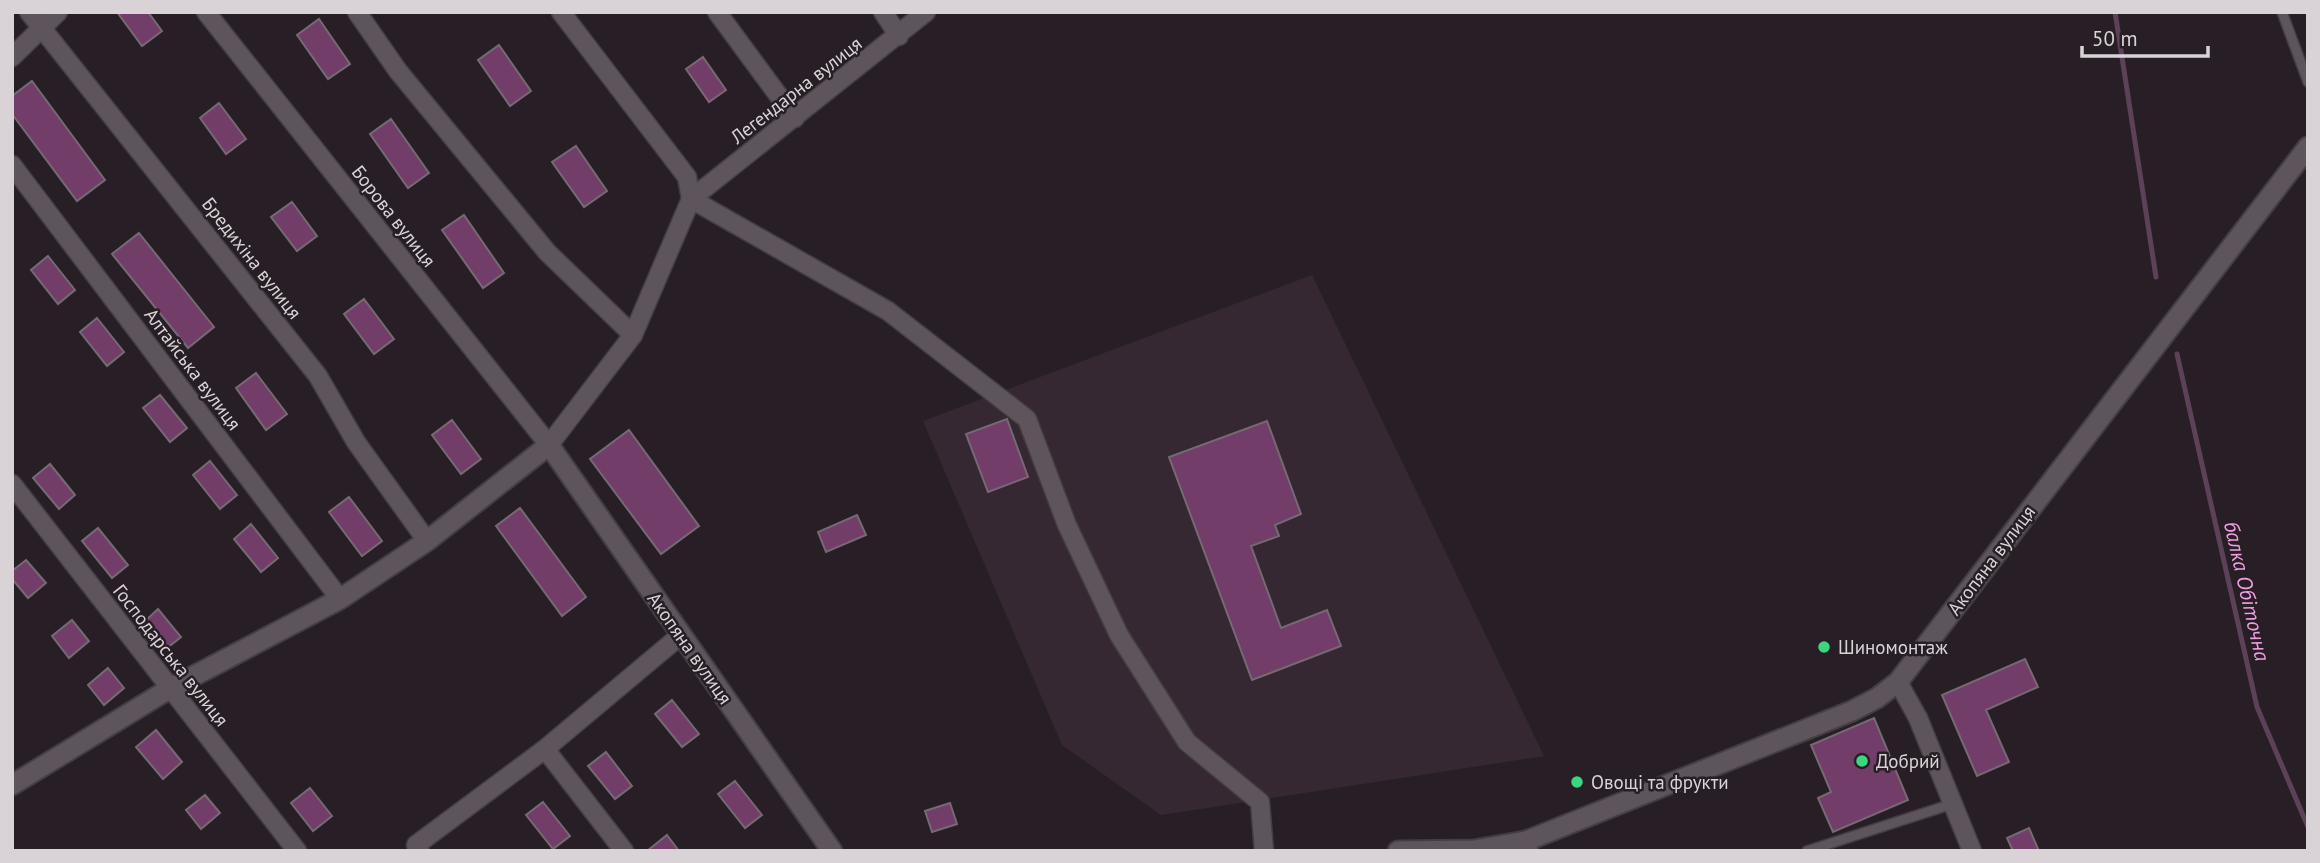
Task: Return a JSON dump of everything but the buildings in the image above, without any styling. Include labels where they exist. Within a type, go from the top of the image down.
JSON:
[{"type":"main road","name":"Акопяна вулиця","points":[[1398,851],[1527,846],[1852,712],[1898,682],[2308,147]]},
{"type":"main road","points":[[12,785],[169,689],[340,599],[426,541],[549,445]]},
{"type":"main road","name":"Акопяна вулиця","points":[[549,445],[832,851]]},
{"type":"street","name":"Бредихіна вулиця","points":[[29,12],[318,376],[356,442],[426,541]]},
{"type":"street","points":[[12,57],[58,12]]},
{"type":"street","name":"Борова вулиця","points":[[206,12],[549,445]]},
{"type":"street","points":[[357,12],[398,71],[547,252],[633,335]]},
{"type":"street","points":[[549,445],[633,335],[691,199],[687,177],[561,12]]},
{"type":"street","points":[[717,12],[795,118]]},
{"type":"street","points":[[883,12],[899,36]]},
{"type":"street","name":"Легендарна вулиця","points":[[691,199],[926,12]]},
{"type":"street","name":"Алтайська вулиця","points":[[12,164],[340,599]]},
{"type":"street","points":[[691,199],[888,311],[1027,419],[1067,525],[1119,635],[1187,741],[1259,802],[1264,851]]},
{"type":"street","name":"Господарська вулиця","points":[[12,484],[297,851]]},
{"type":"street","points":[[418,848],[545,749],[681,635]]},
{"type":"street","points":[[1898,682],[1918,718],[1972,851]]},
{"type":"street","points":[[545,749],[624,851]]},
{"type":"lane","points":[[2282,12],[2308,82]]},
{"type":"lane","points":[[1807,851],[1952,804]]},
{"type":"shaded area","points":[[1312,275],[1544,756],[1161,815],[1062,745],[923,421]]},
{"type":"waterway","name":"балка Обіточна","points":[[2115,12],[2156,277]]},
{"type":"waterway","name":"балка Обіточна","points":[[2177,354],[2257,707],[2308,827]]},
{"type":"place","name":"Шиномонтаж","points":[[1824,647]]},
{"type":"place","name":"Добрий","points":[[1862,761]]},
{"type":"place","name":"Овощі та фрукти","points":[[1577,782]]}]
